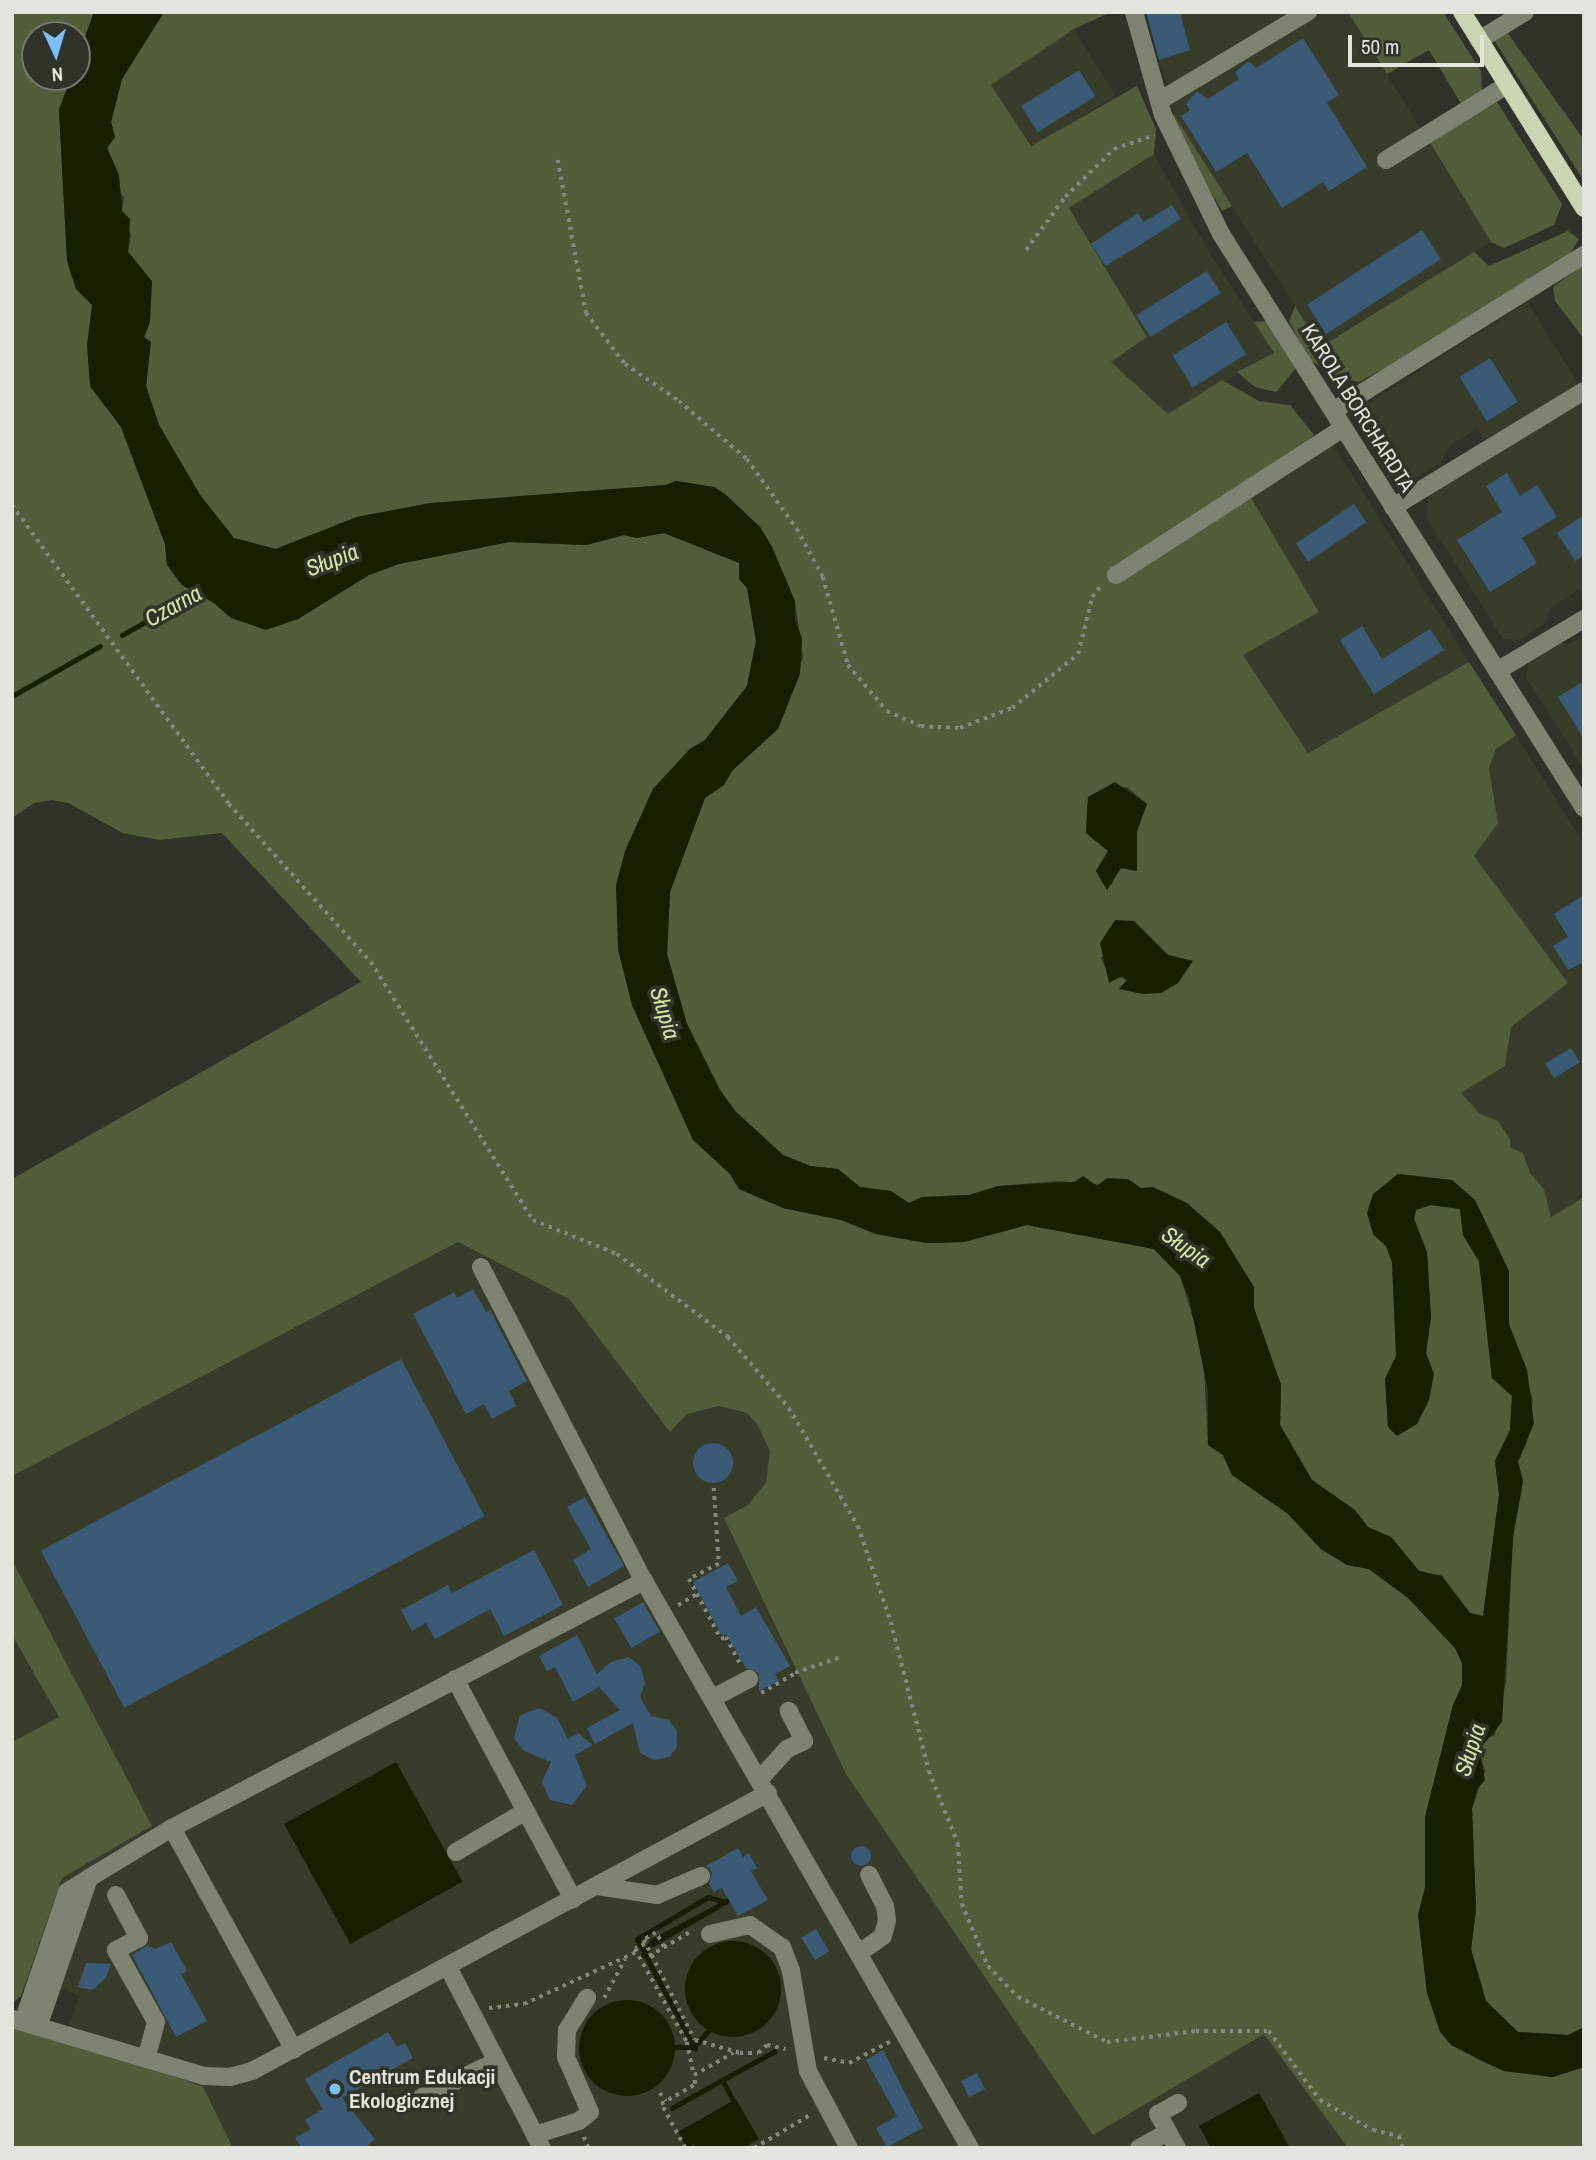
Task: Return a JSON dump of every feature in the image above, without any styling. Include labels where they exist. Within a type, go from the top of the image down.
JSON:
[{"type":"main road","points":[[1462,12],[1584,208]]},
{"type":"street","name":"KAROLA BORCHARDTA","points":[[1134,12],[1170,133],[1221,234],[1584,808]]},
{"type":"street","points":[[1159,101],[1308,12]]},
{"type":"street","points":[[1479,40],[1525,12]]},
{"type":"street","points":[[1386,160],[1507,85]]},
{"type":"street","points":[[1333,411],[1584,255]]},
{"type":"street","points":[[1393,507],[1584,391]]},
{"type":"street","points":[[1115,575],[1343,428]]},
{"type":"street","points":[[1497,671],[1584,619]]},
{"type":"street","points":[[481,1267],[644,1581],[905,2034],[963,2146]]},
{"type":"street","points":[[644,1581],[172,1828],[67,1892],[24,2022],[204,2076],[230,2077],[294,2050],[597,1886],[764,1786],[787,1749],[804,1741],[789,1712]]},
{"type":"street","points":[[455,1679],[573,1899]]},
{"type":"street","points":[[713,1698],[749,1679]]},
{"type":"street","points":[[456,1852],[526,1811]]},
{"type":"street","points":[[172,1828],[294,2050]]},
{"type":"street","points":[[859,1953],[883,1936],[887,1920],[886,1906],[869,1875]]},
{"type":"street","points":[[597,1886],[657,1895],[701,1876]]},
{"type":"street","points":[[116,1895],[139,1938],[116,1950],[156,2022],[146,2059]]},
{"type":"street","points":[[702,1932],[750,1925],[782,1947],[791,1971],[803,2053],[826,2107],[849,2148]]},
{"type":"street","points":[[448,1967],[538,2141],[590,2112],[566,2057],[567,2030],[595,1998]]},
{"type":"street","points":[[422,2097],[497,2061]]},
{"type":"street","points":[[1139,2148],[1172,2140],[1158,2114],[1178,2103]]},
{"type":"path","points":[[1026,250],[1065,197],[1114,149],[1170,133]]},
{"type":"path","points":[[558,160],[586,313],[625,364],[688,408],[747,459],[797,529],[823,577],[848,665],[887,711],[921,726],[960,728],[1012,708],[1078,654],[1092,597],[1115,575]]},
{"type":"path","points":[[12,505],[229,804],[371,962],[533,1220],[617,1254],[728,1337],[789,1408],[858,1527],[891,1622],[929,1771],[958,1844],[961,1904],[988,1966],[1018,1997],[1107,2042],[1196,2031],[1269,2031],[1320,2100],[1373,2130],[1399,2136],[1403,2148]]},
{"type":"path","points":[[714,1488],[719,1564],[689,1579],[758,1694],[795,1673],[838,1658]]},
{"type":"path","points":[[663,1613],[697,1594]]},
{"type":"path","points":[[649,1956],[702,1932]]},
{"type":"path","points":[[664,1947],[657,1934],[644,1940],[649,1956],[671,1997],[699,2042],[734,2052],[758,2053],[767,2045],[849,2063],[905,2034]]},
{"type":"path","points":[[471,2012],[524,2004],[647,1946]]},
{"type":"path","points":[[638,1949],[687,2047],[694,2075],[695,2084],[661,2104],[685,2148]]},
{"type":"path","points":[[595,1998],[609,1995],[626,1957]]},
{"type":"path","points":[[664,2001],[671,1997]]},
{"type":"path","points":[[694,2075],[734,2052]]},
{"type":"path","points":[[660,2093],[666,2101]]},
{"type":"path","points":[[754,2148],[826,2107]]},
{"type":"shaded area","points":[[12,12],[94,12],[91,21],[21,21],[21,91],[66,91],[59,110],[67,260],[71,276],[92,305],[90,386],[121,427],[165,544],[167,565],[182,585],[214,603],[231,618],[277,623],[298,619],[369,575],[399,564],[509,542],[586,545],[624,535],[637,538],[664,533],[739,563],[739,579],[747,588],[756,641],[747,686],[705,740],[690,749],[653,789],[625,851],[618,949],[632,1005],[693,1139],[730,1174],[739,1189],[783,1208],[841,1220],[876,1234],[927,1243],[964,1242],[1027,1225],[1154,1249],[1180,1276],[1203,1351],[1208,1445],[1223,1455],[1232,1475],[1287,1513],[1321,1549],[1347,1565],[1369,1569],[1408,1598],[1455,1648],[1462,1663],[1463,1685],[1453,1705],[1425,1817],[1425,1888],[1418,1915],[1427,1993],[1451,2045],[1485,2063],[1504,2071],[1553,2077],[1584,2067],[1584,2148],[1348,2148],[1264,2034],[1093,2135],[846,1774],[724,1518],[748,1505],[766,1482],[770,1451],[757,1424],[747,1413],[719,1406],[687,1414],[670,1432],[569,1299],[458,1242],[12,1476],[12,1179],[361,982],[222,833],[159,840],[123,833],[68,803],[52,800],[34,803],[12,818]]},
{"type":"shaded area","points":[[164,12],[1111,12],[1074,29],[991,85],[1031,146],[1137,86],[1156,129],[1154,154],[1069,208],[1147,337],[1111,362],[1168,414],[1222,380],[1259,401],[1290,405],[1314,435],[1250,496],[1319,612],[1243,655],[1308,753],[1469,662],[1516,735],[1496,749],[1489,768],[1498,823],[1474,856],[1568,983],[1511,1027],[1505,1066],[1461,1093],[1480,1114],[1498,1121],[1510,1139],[1510,1147],[1523,1153],[1530,1173],[1544,1189],[1551,1217],[1584,1197],[1584,2027],[1569,2035],[1518,2032],[1486,2001],[1471,1949],[1476,1910],[1472,1809],[1485,1771],[1479,1750],[1482,1741],[1495,1735],[1506,1681],[1513,1537],[1523,1481],[1518,1462],[1527,1442],[1533,1399],[1509,1324],[1508,1271],[1475,1200],[1452,1180],[1398,1174],[1373,1234],[1386,1246],[1392,1262],[1396,1356],[1385,1379],[1388,1427],[1434,1374],[1426,1353],[1431,1317],[1427,1252],[1414,1219],[1416,1209],[1431,1205],[1460,1209],[1463,1235],[1479,1261],[1492,1378],[1512,1396],[1510,1430],[1495,1461],[1499,1495],[1483,1616],[1470,1613],[1442,1576],[1419,1571],[1391,1537],[1368,1527],[1355,1510],[1312,1480],[1280,1425],[1281,1385],[1254,1308],[1254,1287],[1237,1262],[1141,1188],[1059,1181],[998,1186],[969,1195],[922,1197],[909,1203],[891,1191],[860,1187],[838,1169],[810,1166],[783,1155],[736,1112],[720,1090],[687,1024],[667,954],[670,892],[705,798],[724,785],[732,771],[765,740],[803,658],[795,601],[772,547],[760,527],[726,495],[714,487],[676,481],[666,485],[431,503],[357,517],[275,549],[234,538],[200,495],[159,425],[146,386],[151,342],[144,337],[150,322],[135,260],[128,252],[131,235],[122,211],[124,197],[118,191],[119,175],[107,148],[115,137],[111,122],[122,79]],"holes":[[[1127,787],[1147,804],[1137,831],[1137,871],[1121,868],[1114,875],[1112,885],[1103,884],[1096,871],[1108,851],[1086,833],[1088,797]],[[1134,921],[1168,955],[1192,961],[1120,988],[1127,980],[1107,972],[1101,958]]]},
{"type":"shaded area","points":[[1146,12],[1348,12],[1491,242],[1330,341],[1316,339],[1175,116]]},
{"type":"shaded area","points":[[1348,12],[1443,12],[1481,71],[1482,93],[1463,107],[1429,50],[1387,74]]},
{"type":"shaded area","points":[[1074,29],[1115,95],[1031,148],[989,82]]},
{"type":"shaded area","points":[[1507,32],[1584,140],[1584,181],[1494,40]]},
{"type":"shaded area","points":[[1497,102],[1562,204],[1554,225],[1504,248],[1491,242],[1429,141]]},
{"type":"shaded area","points":[[1174,113],[1232,206],[1222,211],[1175,130]]},
{"type":"shaded area","points":[[1154,154],[1206,247],[1274,353],[1168,415],[1110,362],[1147,337],[1069,207]]},
{"type":"shaded area","points":[[1568,231],[1579,239],[1569,255],[1444,336],[1359,382],[1341,378],[1309,360],[1289,321],[1295,306],[1316,339],[1330,341],[1474,252],[1489,266]]},
{"type":"shaded area","points":[[1584,264],[1584,339],[1555,301],[1553,287]]},
{"type":"shaded area","points":[[1527,302],[1580,386],[1486,442],[1477,429],[1449,446],[1442,462],[1413,479],[1401,475],[1364,418],[1369,403]]},
{"type":"shaded area","points":[[1267,321],[1296,368],[1276,392],[1255,387],[1237,372],[1274,353],[1254,322]]},
{"type":"shaded area","points":[[1584,397],[1584,597],[1579,590],[1550,608],[1546,623],[1520,640],[1503,639],[1426,517],[1429,495]]},
{"type":"shaded area","points":[[1333,444],[1469,662],[1308,753],[1243,655],[1319,612],[1250,496]]},
{"type":"shaded area","points":[[1584,635],[1584,768],[1526,678],[1529,661],[1558,642],[1570,644]]},
{"type":"shaded area","points":[[1516,735],[1584,844],[1584,1197],[1551,1217],[1544,1189],[1530,1173],[1523,1153],[1510,1147],[1460,1093],[1505,1066],[1511,1027],[1568,983],[1474,856],[1498,823],[1489,768],[1496,749]]},
{"type":"shaded area","points":[[458,1242],[569,1299],[670,1431],[687,1414],[719,1406],[747,1413],[757,1424],[770,1451],[766,1482],[748,1505],[724,1518],[1092,2134],[1264,2034],[1348,2148],[233,2148],[202,2087],[62,2044],[80,1996],[26,1978],[62,1878],[152,1826],[12,1560],[12,1476]]},
{"type":"shaded area","points":[[12,1560],[152,1826],[62,1878],[21,1996],[12,2003],[12,1742],[59,1717],[12,1635]]},
{"type":"shaded area","points":[[12,1635],[59,1717],[12,1742]]},
{"type":"shaded area","points":[[38,2027],[203,2087],[233,2148],[12,2148],[12,2028]]},
{"type":"water","name":"Słupia","points":[[94,12],[164,12],[122,79],[111,122],[115,137],[107,148],[119,175],[122,211],[130,219],[128,252],[152,281],[150,322],[144,337],[151,342],[146,386],[159,425],[200,495],[234,538],[276,549],[357,517],[431,503],[666,485],[676,481],[714,487],[726,495],[760,527],[772,547],[795,601],[795,620],[802,638],[800,674],[778,729],[732,771],[724,785],[705,798],[670,892],[667,954],[687,1024],[720,1090],[736,1112],[783,1155],[810,1166],[838,1169],[860,1187],[891,1191],[909,1203],[922,1197],[969,1195],[998,1186],[1074,1182],[1083,1176],[1097,1186],[1107,1178],[1128,1179],[1141,1188],[1153,1187],[1187,1203],[1220,1232],[1254,1287],[1254,1308],[1281,1385],[1280,1425],[1312,1480],[1355,1510],[1368,1527],[1391,1537],[1419,1571],[1442,1576],[1470,1613],[1483,1616],[1499,1495],[1495,1461],[1510,1430],[1512,1396],[1492,1378],[1479,1261],[1463,1235],[1460,1209],[1431,1205],[1416,1210],[1414,1219],[1427,1252],[1431,1317],[1426,1353],[1434,1374],[1429,1400],[1417,1424],[1397,1436],[1388,1427],[1385,1379],[1396,1356],[1392,1262],[1386,1246],[1373,1234],[1367,1213],[1373,1194],[1398,1174],[1452,1180],[1475,1200],[1509,1271],[1509,1324],[1527,1370],[1534,1423],[1518,1462],[1523,1481],[1513,1537],[1502,1722],[1479,1750],[1485,1780],[1477,1789],[1472,1809],[1476,1910],[1471,1949],[1486,2001],[1518,2032],[1568,2035],[1584,2027],[1584,2067],[1553,2077],[1504,2071],[1451,2045],[1440,2032],[1427,1993],[1418,1915],[1425,1888],[1425,1817],[1453,1705],[1462,1685],[1462,1663],[1455,1648],[1408,1598],[1369,1569],[1347,1565],[1321,1549],[1287,1513],[1232,1475],[1223,1455],[1208,1445],[1208,1391],[1189,1298],[1180,1276],[1154,1249],[1027,1225],[964,1242],[927,1243],[876,1234],[841,1220],[783,1208],[739,1189],[730,1174],[693,1140],[632,1005],[618,949],[616,885],[625,851],[653,789],[690,749],[705,740],[747,686],[756,641],[747,588],[739,579],[739,563],[664,533],[637,538],[624,535],[586,545],[509,542],[399,564],[369,575],[298,619],[266,630],[231,618],[214,603],[182,585],[167,565],[165,544],[121,427],[90,386],[87,345],[92,305],[76,289],[67,260],[59,110],[66,91],[91,91],[91,21]]},
{"type":"water","points":[[1115,782],[1147,804],[1137,831],[1137,871],[1121,868],[1107,890],[1096,871],[1108,851],[1086,833],[1088,797]]},
{"type":"water","points":[[1115,920],[1134,921],[1168,955],[1193,961],[1178,983],[1161,993],[1143,994],[1119,989],[1127,980],[1122,976],[1109,983],[1100,943]]},
{"type":"water","points":[[396,1762],[462,1882],[350,1944],[284,1824]]},
{"type":"water","points":[[733,1941],[751,1945],[767,1955],[777,1971],[781,1989],[777,2007],[767,2023],[751,2033],[733,2037],[715,2033],[699,2023],[689,2007],[685,1989],[689,1971],[699,1955],[715,1945]]},
{"type":"water","points":[[627,2000],[645,2004],[661,2014],[671,2030],[675,2048],[671,2066],[661,2082],[645,2092],[627,2096],[609,2092],[593,2082],[583,2066],[579,2048],[583,2030],[593,2014],[609,2004]]},
{"type":"water","points":[[1259,2093],[1290,2148],[1211,2148],[1199,2126]]},
{"type":"water","points":[[736,2099],[759,2139],[743,2148],[692,2148],[695,2144],[687,2148],[678,2132]]},
{"type":"building","points":[[1146,12],[1180,12],[1190,50],[1159,60]]},
{"type":"building","points":[[1303,38],[1339,95],[1327,103],[1367,167],[1329,191],[1323,182],[1282,208],[1247,153],[1216,172],[1181,116],[1190,110],[1186,104],[1197,91],[1208,99],[1239,79],[1235,72],[1249,61],[1256,68]]},
{"type":"building","points":[[1079,70],[1095,96],[1038,132],[1021,106]]},
{"type":"building","points":[[1172,205],[1181,219],[1106,266],[1091,244],[1138,213],[1144,222]]},
{"type":"building","points":[[1422,230],[1441,259],[1326,334],[1307,305]]},
{"type":"building","points":[[1207,271],[1221,293],[1150,337],[1137,315]]},
{"type":"building","points":[[1226,322],[1246,354],[1193,388],[1173,355]]},
{"type":"building","points":[[1490,358],[1518,402],[1487,421],[1459,377]]},
{"type":"building","points":[[1507,473],[1520,496],[1537,485],[1557,517],[1522,538],[1537,563],[1490,592],[1457,540],[1502,512],[1486,486]]},
{"type":"building","points":[[1354,504],[1366,522],[1308,561],[1296,543]]},
{"type":"building","points":[[1584,515],[1584,555],[1575,561],[1557,533]]},
{"type":"building","points":[[1362,626],[1382,659],[1430,629],[1444,650],[1374,694],[1340,640]]},
{"type":"building","points":[[1584,681],[1584,739],[1558,697]]},
{"type":"building","points":[[1584,895],[1584,962],[1568,970],[1553,946],[1568,937],[1554,914]]},
{"type":"building","points":[[1571,1048],[1580,1063],[1554,1078],[1545,1063]]},
{"type":"building","points":[[473,1289],[486,1312],[490,1310],[527,1381],[509,1391],[516,1406],[492,1419],[484,1404],[466,1414],[413,1314],[454,1292],[457,1298]]},
{"type":"building","points":[[401,1359],[485,1516],[124,1708],[41,1551]]},
{"type":"building","points":[[713,1443],[721,1444],[727,1449],[732,1455],[732,1471],[727,1477],[721,1482],[713,1483],[705,1482],[699,1477],[694,1471],[693,1463],[694,1455],[699,1449],[705,1444]]},
{"type":"building","points":[[585,1497],[624,1566],[588,1587],[573,1560],[591,1549],[567,1507]]},
{"type":"building","points":[[534,1550],[563,1605],[504,1636],[490,1609],[435,1639],[426,1623],[412,1631],[401,1610],[448,1585],[452,1593]]},
{"type":"building","points":[[728,1563],[738,1581],[726,1587],[741,1616],[756,1607],[790,1666],[775,1674],[779,1681],[759,1691],[759,1673],[746,1668],[726,1634],[722,1636],[693,1582]]},
{"type":"building","points":[[643,1602],[660,1631],[631,1648],[614,1618]]},
{"type":"building","points":[[577,1635],[597,1674],[611,1662],[629,1657],[640,1666],[645,1683],[640,1697],[651,1716],[669,1720],[677,1731],[677,1747],[669,1757],[654,1760],[640,1753],[633,1723],[595,1744],[587,1728],[620,1710],[599,1687],[573,1702],[555,1667],[547,1671],[539,1656]]},
{"type":"building","points":[[540,1708],[557,1718],[568,1739],[578,1733],[593,1745],[575,1755],[587,1786],[572,1805],[550,1800],[542,1782],[551,1762],[524,1751],[514,1738],[520,1715]]},
{"type":"building","points":[[861,1846],[868,1849],[871,1856],[868,1863],[861,1866],[854,1863],[851,1856],[854,1849]]},
{"type":"building","points":[[738,1848],[743,1857],[749,1853],[757,1868],[751,1871],[768,1900],[738,1916],[722,1888],[714,1892],[709,1884],[712,1872],[706,1866]]},
{"type":"building","points":[[816,1929],[829,1951],[815,1960],[801,1938]]},
{"type":"building","points":[[171,1942],[187,1971],[181,1974],[207,2021],[176,2037],[132,1955],[148,1945],[155,1949]]},
{"type":"building","points":[[86,1963],[111,1964],[106,1978],[92,1990],[78,1987]]},
{"type":"building","name":"Centrum Edukacji Ekologicznej","points":[[388,2032],[397,2047],[405,2043],[413,2058],[342,2098],[375,2139],[365,2148],[302,2148],[295,2138],[311,2129],[305,2120],[323,2109],[305,2079]]},
{"type":"building","points":[[883,2050],[923,2128],[887,2147],[876,2128],[897,2116],[866,2060]]},
{"type":"building","points":[[977,2073],[985,2089],[969,2097],[961,2081]]},
{"type":"waterway","name":"Czarna","points":[[122,635],[201,590]]},
{"type":"waterway","name":"Czarna","points":[[12,696],[100,646]]},
{"type":"waterway","points":[[695,2049],[637,1939],[708,1897],[725,1902]]},
{"type":"waterway","points":[[649,1946],[728,1900]]},
{"type":"waterway","points":[[643,1955],[652,1941],[720,1905]]},
{"type":"waterway","points":[[675,2047],[694,2047],[709,2030]]},
{"type":"waterway","points":[[733,2100],[722,2080],[775,2051]]},
{"type":"waterway","points":[[672,2108],[722,2080]]},
{"type":"place","name":"Centrum Edukacji Ekologicznej","points":[[335,2089]]}]
